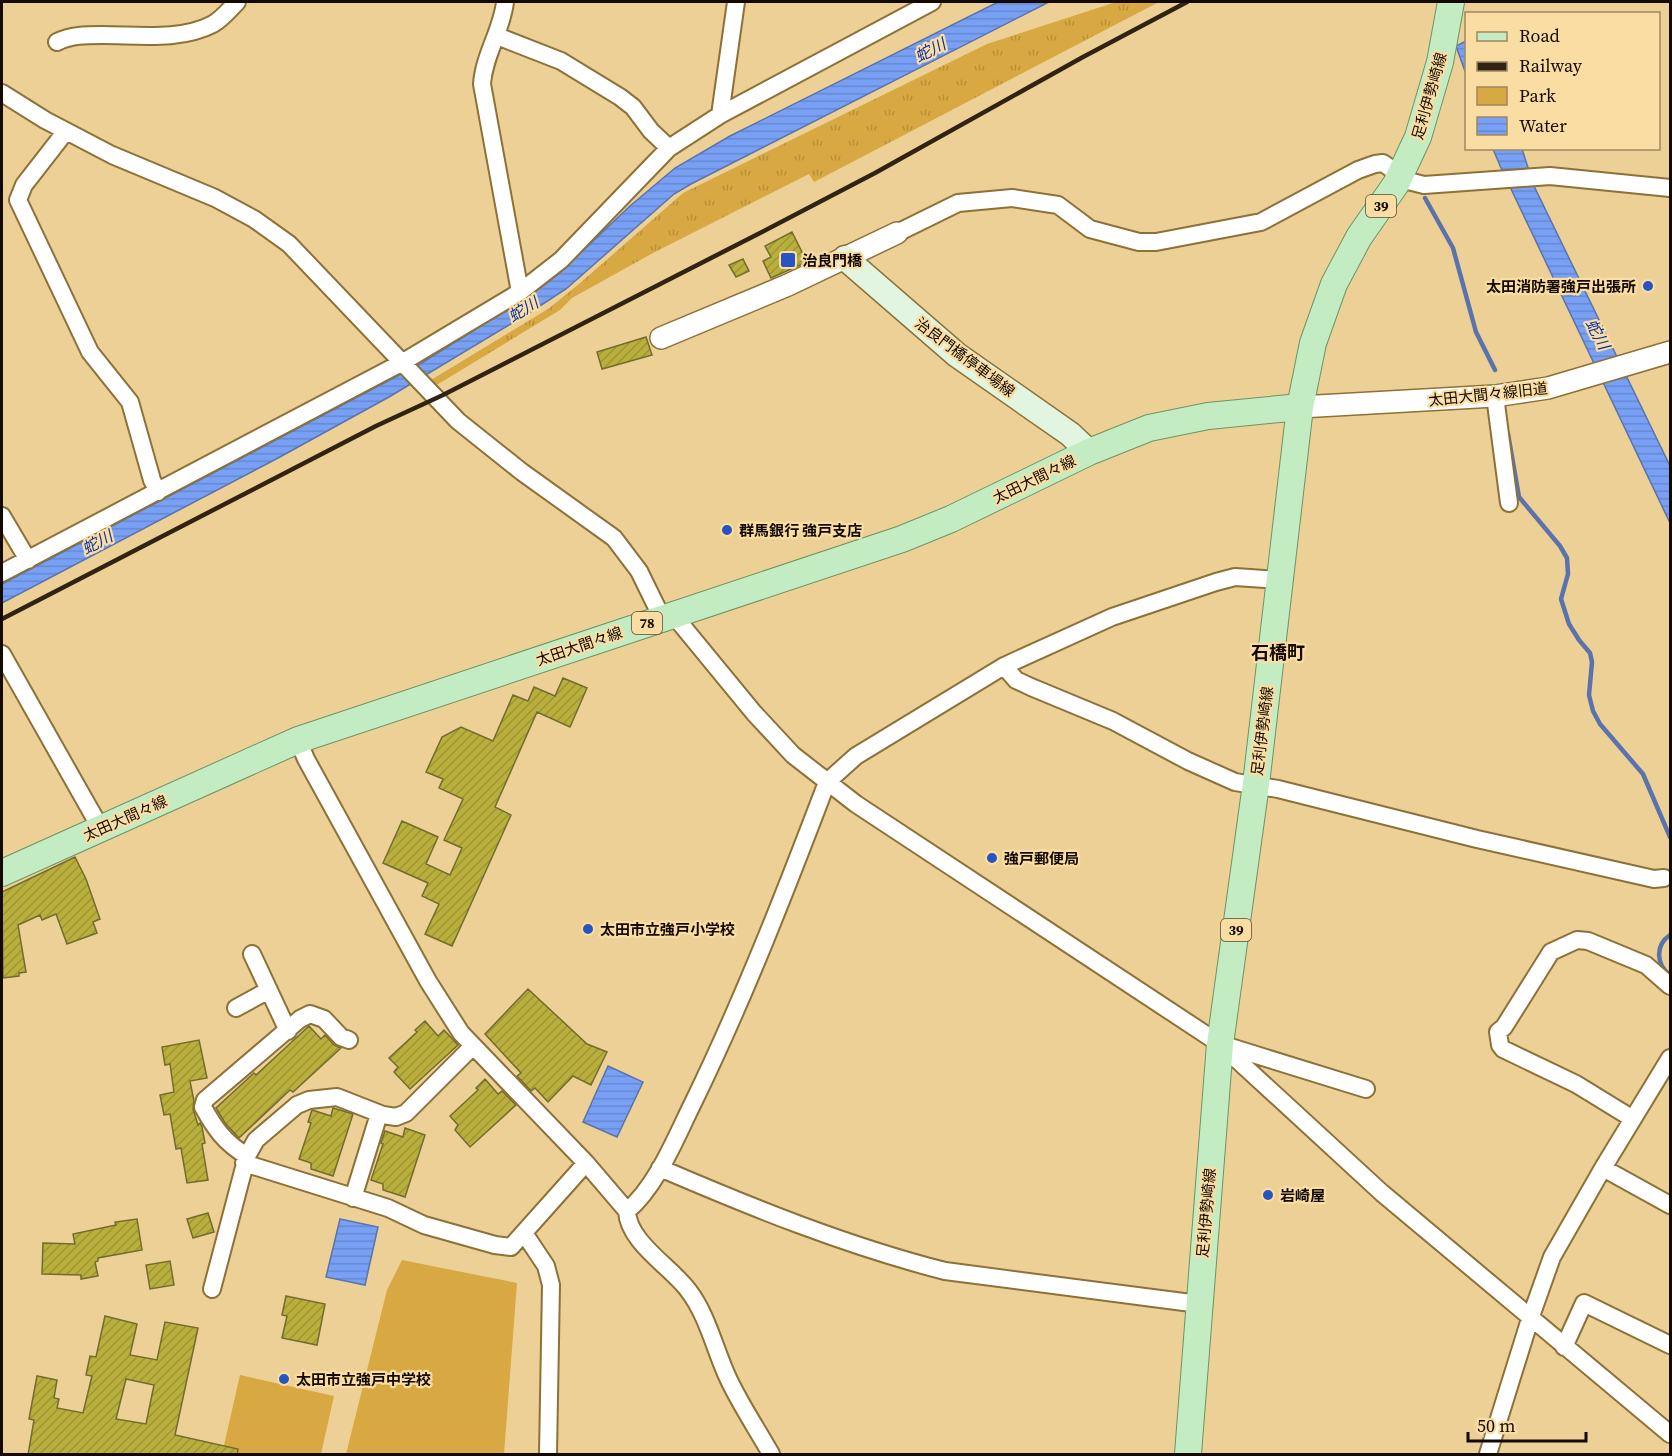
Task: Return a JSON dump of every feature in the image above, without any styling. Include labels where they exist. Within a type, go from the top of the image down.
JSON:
[{"type":"main road","name":"足利伊勢崎線","points":[[1188,1455],[1220,1044],[1256,784],[1300,407],[1313,343],[1334,284],[1359,237],[1400,176],[1418,137],[1428,110],[1440,62],[1451,2]]},
{"type":"main road","name":"治良門橋停車場線","points":[[845,258],[957,355],[1070,434],[1089,452]]},
{"type":"main road","name":"太田大間々線","points":[[2,873],[298,740],[902,539],[951,519],[1089,452],[1149,428],[1209,416],[1300,407]]},
{"type":"street","points":[[57,42],[66,37],[89,35],[173,35],[215,23],[237,2]]},
{"type":"street","points":[[505,2],[497,36],[487,56],[482,84],[519,292]]},
{"type":"street","points":[[720,115],[736,2]]},
{"type":"street","points":[[2,573],[405,364],[519,292],[561,260],[669,148],[720,115],[932,2]]},
{"type":"street","points":[[497,36],[561,61],[620,97],[633,107],[651,131],[669,148]]},
{"type":"street","points":[[2,93],[66,131],[112,154],[215,198],[254,219],[289,244],[467,429],[614,538],[669,616],[680,623],[754,713],[793,755],[856,804],[1220,1044],[1382,1193],[1530,1319],[1671,1434]]},
{"type":"street","points":[[66,131],[24,185],[18,200],[90,352],[130,402],[158,492]]},
{"type":"street","points":[[661,338],[788,285],[958,203],[1012,198],[1058,205],[1090,229],[1139,242],[1156,242],[1261,222],[1358,170],[1383,163],[1408,181],[1424,185],[1536,176],[1670,187]]},
{"type":"street","name":"太田大間々線旧道","points":[[1300,407],[1495,396],[1548,388],[1671,352]]},
{"type":"street","points":[[1495,396],[1509,503]]},
{"type":"street","points":[[2,516],[28,560]]},
{"type":"street","points":[[627,1211],[638,1202],[660,1168],[706,1076],[745,990],[827,782],[856,756],[1004,666],[1112,617],[1216,582],[1236,578],[1279,580]]},
{"type":"street","points":[[2,654],[101,829]]},
{"type":"street","points":[[1004,666],[1017,680],[1113,722],[1235,782],[1256,784],[1477,839],[1654,879],[1664,878]]},
{"type":"street","points":[[298,740],[306,759],[428,981],[460,1033],[586,1163],[627,1211],[627,1221],[644,1244],[689,1290],[707,1326],[728,1379],[771,1455]]},
{"type":"street","points":[[1634,1119],[1576,1084],[1503,1049],[1498,1032],[1504,1027],[1551,952],[1576,940],[1588,941],[1646,965],[1671,986]]},
{"type":"street","points":[[252,954],[288,1030]]},
{"type":"street","points":[[236,1008],[268,990]]},
{"type":"street","points":[[349,1040],[340,1037],[324,1019],[310,1014],[300,1019],[205,1100],[203,1107],[215,1130],[246,1159],[353,1198],[388,1208],[424,1225],[495,1245],[511,1247],[586,1163]]},
{"type":"street","points":[[1220,1044],[1366,1089]]},
{"type":"street","points":[[212,1289],[246,1159],[256,1140],[297,1105],[309,1100],[337,1097],[379,1114],[396,1117],[406,1113],[473,1046]]},
{"type":"street","points":[[1488,1455],[1530,1319],[1552,1257],[1603,1168],[1671,1058]]},
{"type":"street","points":[[353,1198],[379,1114]]},
{"type":"street","points":[[660,1168],[798,1225],[906,1261],[945,1271],[1199,1304]]},
{"type":"street","points":[[1603,1168],[1671,1205]]},
{"type":"street","points":[[524,1233],[546,1266],[551,1285],[548,1455]]},
{"type":"street","points":[[1564,1347],[1584,1303],[1671,1345]]},
{"type":"green space","points":[[1116,2],[1159,2],[814,182],[809,174],[653,253],[572,298],[560,310],[435,386],[431,380],[548,309],[683,193],[987,44]]},
{"type":"green space","points":[[402,1260],[517,1283],[504,1454],[346,1454],[387,1290]]},
{"type":"green space","points":[[240,1375],[334,1396],[321,1454],[222,1454]]},
{"type":"water","name":"蛇川","points":[[998,2],[1049,2],[691,184],[674,194],[566,289],[529,313],[389,397],[2,603],[2,584],[420,364],[530,295],[556,276],[630,206],[675,168],[730,136]]},
{"type":"water","points":[[1465,42],[1465,71],[1456,46]]},
{"type":"water","name":"蛇川","points":[[1493,150],[1522,150],[1534,186],[1670,466],[1670,523]]},
{"type":"water","points":[[608,1066],[643,1082],[617,1137],[583,1122]]},
{"type":"water","points":[[340,1219],[378,1227],[365,1285],[326,1277]]},
{"type":"building","points":[[792,232],[807,262],[771,278],[763,261],[771,257],[765,246]]},
{"type":"building","points":[[743,259],[749,271],[736,277],[729,265]]},
{"type":"building","points":[[646,337],[652,355],[602,369],[597,352]]},
{"type":"building","points":[[563,678],[587,688],[570,727],[537,712],[495,807],[511,815],[452,946],[425,934],[439,904],[422,896],[428,883],[383,863],[402,821],[438,837],[426,864],[450,875],[462,848],[444,840],[463,799],[439,788],[443,779],[426,772],[442,737],[461,727],[493,741],[513,695],[528,701],[534,687],[555,696]]},
{"type":"building","points":[[75,857],[86,879],[100,919],[93,922],[97,933],[67,944],[56,914],[42,920],[40,915],[18,925],[26,972],[19,973],[19,976],[3,978],[2,892]]},
{"type":"building","points":[[528,989],[587,1044],[607,1052],[591,1085],[573,1076],[548,1102],[535,1088],[531,1091],[517,1076],[521,1073],[485,1034]]},
{"type":"building","points":[[425,1021],[438,1036],[444,1030],[458,1045],[410,1089],[394,1072],[398,1067],[389,1058],[417,1032],[415,1030]]},
{"type":"building","points":[[309,1026],[321,1039],[325,1035],[334,1045],[341,1048],[293,1092],[290,1090],[239,1138],[225,1123],[216,1108]]},
{"type":"building","points":[[199,1040],[207,1078],[190,1081],[194,1101],[193,1109],[198,1125],[200,1123],[202,1127],[205,1143],[202,1144],[208,1180],[187,1183],[181,1148],[176,1149],[170,1114],[164,1115],[160,1095],[174,1092],[170,1064],[165,1065],[162,1047]]},
{"type":"building","points":[[485,1079],[498,1094],[502,1091],[516,1105],[470,1147],[455,1130],[458,1125],[450,1116],[478,1090],[476,1088]]},
{"type":"building","points":[[333,1108],[353,1114],[333,1176],[311,1169],[311,1163],[299,1159],[311,1123],[308,1122],[312,1110],[331,1116]]},
{"type":"building","points":[[405,1128],[425,1135],[405,1197],[383,1190],[383,1184],[371,1180],[385,1131],[403,1137]]},
{"type":"building","points":[[208,1213],[214,1232],[193,1238],[187,1219]]},
{"type":"building","points":[[137,1219],[142,1250],[98,1258],[95,1262],[98,1276],[81,1279],[81,1275],[42,1274],[43,1243],[75,1244],[73,1234],[116,1225],[115,1222]]},
{"type":"building","points":[[170,1261],[174,1285],[150,1289],[146,1265]]},
{"type":"building","points":[[286,1296],[325,1304],[317,1345],[282,1338],[287,1316],[282,1315]]},
{"type":"building","points":[[105,1316],[137,1324],[130,1355],[157,1360],[165,1322],[198,1328],[175,1435],[238,1449],[237,1455],[28,1455],[34,1420],[29,1419],[37,1376],[57,1380],[54,1398],[59,1399],[57,1408],[83,1413],[92,1376],[86,1375],[90,1356],[96,1357]],"holes":[[[126,1379],[154,1385],[146,1424],[116,1419]]]},
{"type":"waterway","points":[[1425,198],[1453,248],[1476,332],[1495,370]]},
{"type":"waterway","points":[[1508,434],[1519,497],[1560,546],[1567,558],[1568,574],[1561,599],[1569,624],[1590,653],[1592,662],[1589,695],[1593,711],[1600,724],[1643,774],[1670,837]]},
{"type":"waterway","points":[[1670,935],[1662,944],[1659,955],[1662,966],[1670,975]]},
{"type":"railway","points":[[2,619],[376,426],[443,395],[760,233],[875,173],[1187,2]]},
{"type":"place","name":"治良門橋","points":[[788,260]]},
{"type":"place","name":"太田消防署強戸出張所","points":[[1648,286]]},
{"type":"place","name":"群馬銀行 強戸支店","points":[[727,530]]},
{"type":"place","name":"強戸郵便局","points":[[992,858]]},
{"type":"place","name":"太田市立強戸小学校","points":[[588,929]]},
{"type":"place","name":"岩崎屋","points":[[1268,1195]]},
{"type":"place","name":"太田市立強戸中学校","points":[[284,1379]]},
{"type":"district","name":"石橋町","points":[[1278,652]]}]
